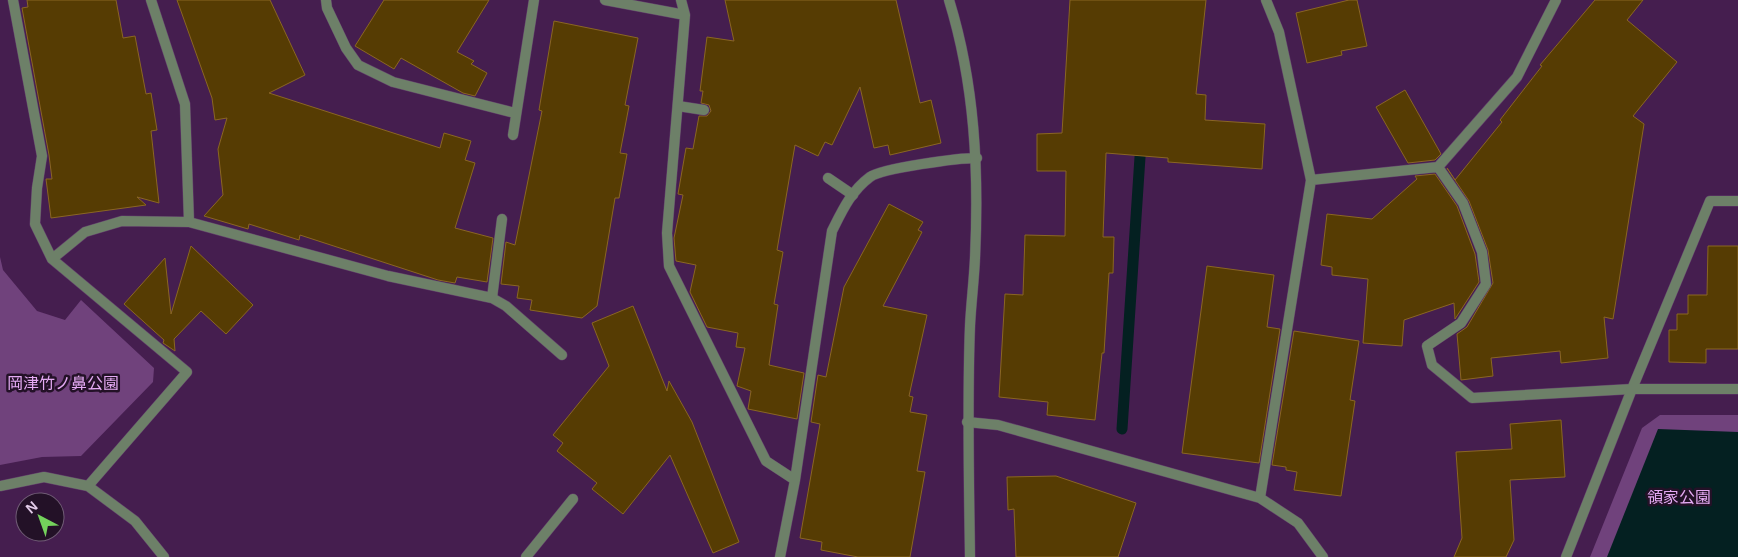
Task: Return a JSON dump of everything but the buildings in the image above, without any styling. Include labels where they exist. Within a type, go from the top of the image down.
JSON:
[{"type":"street","points":[[12,0],[42,156],[36,188],[35,224],[52,259],[186,372],[88,486]]},
{"type":"street","points":[[150,0],[185,104],[189,222]]},
{"type":"street","points":[[326,0],[327,8],[346,48],[358,65],[393,82],[515,113]]},
{"type":"street","points":[[513,135],[534,0]]},
{"type":"street","points":[[605,0],[685,15]]},
{"type":"street","points":[[681,0],[685,15],[667,233],[669,266],[766,461],[795,480]]},
{"type":"street","points":[[949,0],[970,90],[977,158],[975,259],[970,324],[967,422],[970,557]]},
{"type":"street","points":[[1260,498],[1312,180],[1279,32],[1266,0]]},
{"type":"street","points":[[1312,180],[1438,166],[1517,77],[1556,0]]},
{"type":"street","points":[[678,106],[704,110]]},
{"type":"street","points":[[780,557],[795,480],[832,231],[853,195],[871,176],[948,159],[977,158]]},
{"type":"street","points":[[1438,166],[1463,203],[1482,252],[1486,284],[1461,323],[1428,346],[1432,365],[1472,398],[1632,390],[1738,389]]},
{"type":"street","points":[[828,178],[853,195]]},
{"type":"street","points":[[1566,557],[1710,201],[1738,201]]},
{"type":"street","points":[[492,298],[502,219]]},
{"type":"street","points":[[52,259],[85,232],[122,221],[189,222],[388,276],[492,298],[506,306],[562,355]]},
{"type":"street","points":[[967,422],[998,424],[1260,498],[1298,522],[1323,557]]},
{"type":"street","points":[[0,486],[44,477],[88,486],[135,521],[164,557]]},
{"type":"street","points":[[526,557],[573,499]]},
{"type":"green space","name":"岡津竹ノ鼻公園","points":[[0,257],[3,270],[37,311],[65,320],[81,300],[154,368],[153,382],[81,456],[42,457],[0,465]]},
{"type":"green space","name":"領家公園","points":[[1660,415],[1738,415],[1738,557],[1590,557],[1642,428]]},
{"type":"shaded area","name":"領家公園","points":[[1658,429],[1738,432],[1738,557],[1607,557]]},
{"type":"waterway","points":[[1122,429],[1141,142]]}]
